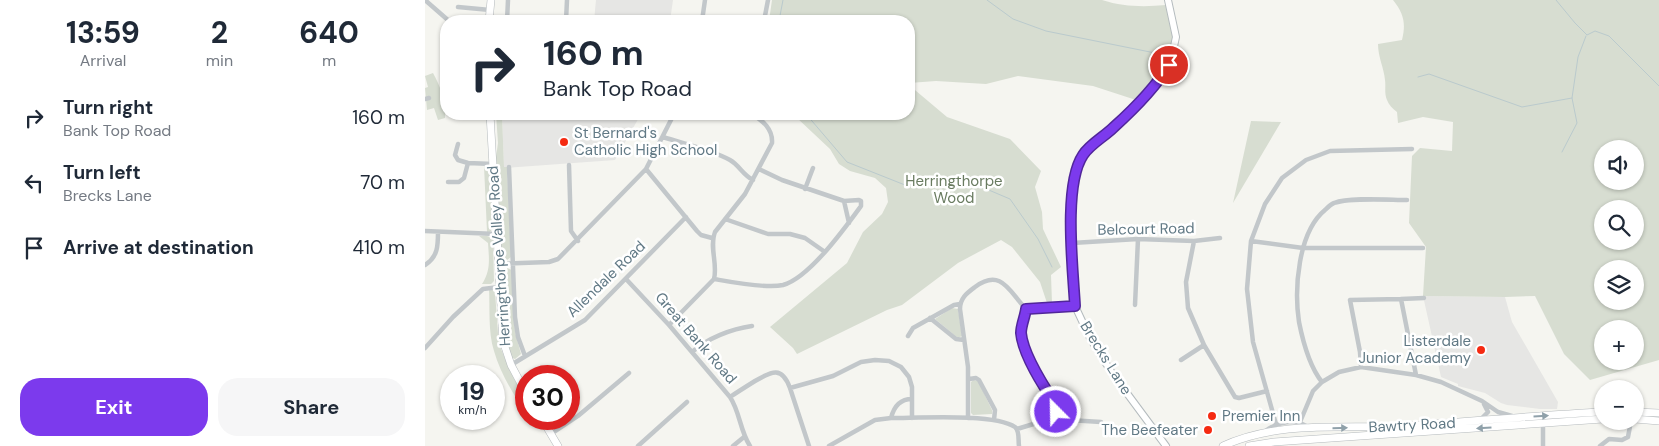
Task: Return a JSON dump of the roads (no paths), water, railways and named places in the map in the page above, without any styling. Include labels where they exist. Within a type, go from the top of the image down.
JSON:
[{"type":"main road","points":[[490,15],[491,0]]},
{"type":"main road","name":"Herringthorpe Valley Road","points":[[490,120],[503,341],[515,372]]},
{"type":"main road","points":[[1644,412],[1659,413]]},
{"type":"main road","name":"Bawtry Road","points":[[1223,446],[1265,432],[1309,428],[1395,426],[1594,413]]},
{"type":"main road","points":[[1644,420],[1659,421]]},
{"type":"main road","name":"Bawtry Road","points":[[1249,446],[1267,443],[1594,421]]},
{"type":"main road","points":[[1309,428],[1315,433],[1313,440]]},
{"type":"main road","points":[[549,430],[558,446]]},
{"type":"street","points":[[425,0],[442,15]]},
{"type":"street","points":[[507,15],[508,0]]},
{"type":"street","points":[[566,15],[567,0]]},
{"type":"street","points":[[703,15],[705,0]]},
{"type":"street","points":[[765,15],[768,0]]},
{"type":"street","name":"Brecks Lane","points":[[1166,446],[1112,373],[1090,338],[1075,306],[1071,196],[1076,173],[1083,156],[1136,105],[1163,75],[1169,65],[1176,37],[1168,0]]},
{"type":"street","points":[[458,7],[490,10]]},
{"type":"street","points":[[498,264],[555,261],[578,241],[646,169],[671,120]]},
{"type":"street","points":[[669,325],[713,279],[715,270],[712,238],[741,201],[772,143],[773,137],[766,125],[760,120]]},
{"type":"street","points":[[663,137],[727,158],[734,162],[748,178],[753,180]]},
{"type":"street","points":[[458,144],[455,155],[458,160],[493,164]]},
{"type":"street","points":[[1276,424],[1253,342],[1247,289],[1251,241],[1265,204],[1282,178],[1305,160],[1330,151],[1412,149]]},
{"type":"street","points":[[448,151],[455,152]]},
{"type":"street","points":[[448,182],[459,182],[465,178],[467,162]]},
{"type":"street","points":[[569,165],[571,231],[578,241]]},
{"type":"street","name":"Herringthorpe Valley Road","points":[[509,167],[516,328],[525,356]]},
{"type":"street","points":[[805,189],[813,168]]},
{"type":"street","points":[[646,169],[701,234],[712,238]]},
{"type":"street","points":[[713,279],[768,286],[782,285],[799,276],[825,252],[849,223],[861,203],[857,199],[843,201],[805,189],[759,169]]},
{"type":"street","points":[[1322,382],[1314,372],[1299,322],[1297,291],[1299,268],[1309,231],[1319,215],[1334,203],[1355,200],[1407,200]]},
{"type":"street","points":[[843,201],[849,223]]},
{"type":"street","name":"Allendale Road","points":[[511,365],[585,320],[686,217]]},
{"type":"street","points":[[725,219],[768,234],[790,234],[805,238],[825,252]]},
{"type":"street","points":[[425,231],[496,234]]},
{"type":"street","points":[[425,265],[432,260],[437,250],[438,232]]},
{"type":"street","name":"Belcourt Road","points":[[1072,243],[1137,239],[1193,241],[1220,238]]},
{"type":"street","points":[[1135,305],[1137,239]]},
{"type":"street","points":[[1193,241],[1187,282],[1188,308],[1204,344],[1235,397],[1239,398],[1267,391]]},
{"type":"street","points":[[1251,241],[1303,248],[1423,248]]},
{"type":"street","name":"Great Bank Road","points":[[626,279],[731,396],[750,446]]},
{"type":"street","points":[[969,418],[969,378],[960,304],[967,292],[978,284],[986,280],[997,280],[1009,288],[1026,309]]},
{"type":"street","points":[[425,348],[453,317],[483,289],[499,287]]},
{"type":"street","points":[[1349,293],[1361,367]]},
{"type":"street","points":[[1350,300],[1424,298]]},
{"type":"street","points":[[1401,299],[1416,375]]},
{"type":"street","points":[[908,336],[911,330],[930,318],[954,305],[960,304]]},
{"type":"street","points":[[1026,309],[1075,306]]},
{"type":"street","points":[[829,446],[875,420],[891,418],[969,418],[994,420],[1017,430],[1050,419],[1055,415],[1056,405],[1031,362],[1022,337],[1021,329],[1026,309]]},
{"type":"street","points":[[930,318],[956,339],[964,340]]},
{"type":"street","points":[[692,352],[701,345],[735,329],[752,326]]},
{"type":"street","points":[[1181,360],[1204,344]]},
{"type":"street","points":[[790,388],[833,376],[861,362],[882,360],[896,364],[905,372],[911,382],[912,418]]},
{"type":"street","points":[[1300,422],[1313,391],[1322,382],[1339,372],[1361,367],[1416,375],[1441,382],[1482,401],[1499,412],[1516,418]]},
{"type":"street","points":[[551,434],[578,416],[629,372]]},
{"type":"street","points":[[731,396],[773,372],[783,375],[790,388],[809,446]]},
{"type":"street","points":[[969,378],[979,380],[995,410],[994,420]]},
{"type":"street","points":[[891,418],[893,409],[900,402],[912,399]]},
{"type":"street","points":[[1476,421],[1483,418],[1488,412],[1482,401]]},
{"type":"street","points":[[638,446],[687,402]]},
{"type":"street","points":[[1055,415],[1069,420],[1101,422]]},
{"type":"street","points":[[1094,422],[1095,415]]},
{"type":"street","points":[[1265,432],[1276,424],[1300,422],[1309,428]]},
{"type":"street","points":[[1543,424],[1543,446]]},
{"type":"street","points":[[1017,430],[1019,446]]},
{"type":"street","points":[[1601,446],[1609,439],[1622,440],[1628,438],[1629,430]]},
{"type":"street","points":[[733,446],[745,437]]},
{"type":"waterway","points":[[780,15],[783,0]]},
{"type":"waterway","points":[[987,0],[1013,19],[1046,31],[1165,55]]},
{"type":"waterway","points":[[1556,0],[1587,35],[1595,31],[1609,36],[1659,86]]},
{"type":"waterway","points":[[1562,152],[1577,123],[1572,98],[1578,57],[1586,36]]},
{"type":"waterway","points":[[1418,77],[1429,74],[1522,107],[1572,98]]},
{"type":"waterway","points":[[811,120],[847,162],[905,185],[947,184],[984,188],[1010,199],[1038,239],[1052,267]]},
{"type":"place","name":"St Bernard's Catholic High School","points":[[564,142]]},
{"type":"place","name":"Listerdale Junior Academy","points":[[1481,350]]},
{"type":"place","name":"Premier Inn","points":[[1212,416]]},
{"type":"place","name":"The Beefeater","points":[[1208,430]]},
{"type":"park label","name":"Herringthorpe Wood","points":[[954,190]]}]
